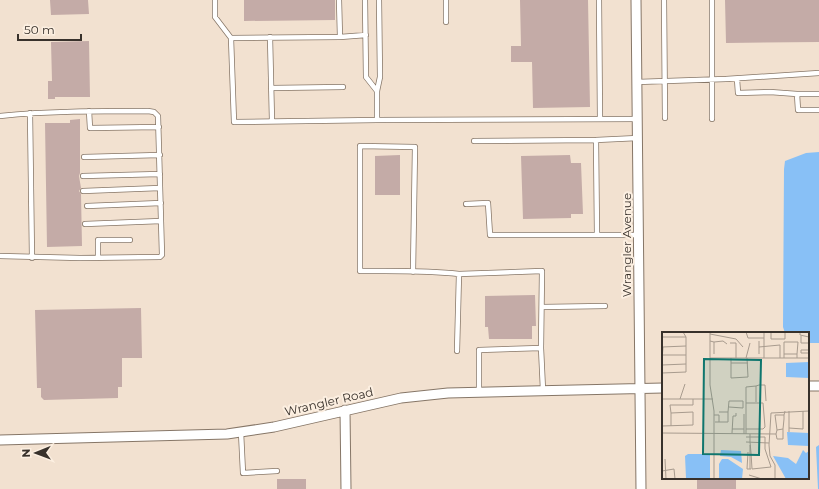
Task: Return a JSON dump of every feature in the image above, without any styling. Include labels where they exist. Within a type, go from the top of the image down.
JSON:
[{"type":"street","name":"Wrangler Avenue","points":[[636,0],[641,489]]},
{"type":"street","name":"Wrangler Road","points":[[0,440],[163,437],[227,434],[274,427],[401,398],[448,393],[662,388]]},
{"type":"street","points":[[345,410],[346,489]]},
{"type":"lane","points":[[214,0],[215,17],[231,38],[234,122],[638,119]]},
{"type":"lane","points":[[339,0],[340,37]]},
{"type":"lane","points":[[365,0],[366,77],[377,91]]},
{"type":"lane","points":[[377,120],[377,91],[380,77],[379,0]]},
{"type":"lane","points":[[446,0],[446,22]]},
{"type":"lane","points":[[599,0],[600,119]]},
{"type":"lane","points":[[664,0],[665,118]]},
{"type":"lane","points":[[712,0],[712,119]]},
{"type":"lane","points":[[231,38],[340,37],[366,35]]},
{"type":"lane","points":[[270,37],[272,121]]},
{"type":"lane","points":[[637,82],[737,79],[819,73]]},
{"type":"lane","points":[[737,79],[738,93],[770,92],[819,94]]},
{"type":"lane","points":[[272,88],[343,87]]},
{"type":"lane","points":[[797,94],[798,110],[819,110]]},
{"type":"lane","points":[[89,111],[90,128],[159,127]]},
{"type":"lane","points":[[0,116],[30,113],[89,111],[154,112],[158,116],[159,127],[162,255],[160,257],[98,258],[32,258],[0,256]]},
{"type":"lane","points":[[30,113],[32,258]]},
{"type":"lane","points":[[474,141],[596,140],[638,138]]},
{"type":"lane","points":[[596,140],[597,235]]},
{"type":"lane","points":[[413,272],[415,147],[360,146],[360,271],[413,272],[437,271],[459,274],[542,271],[541,348],[543,390]]},
{"type":"lane","points":[[84,157],[160,155]]},
{"type":"lane","points":[[83,176],[160,174]]},
{"type":"lane","points":[[83,191],[160,188]]},
{"type":"lane","points":[[86,206],[161,203]]},
{"type":"lane","points":[[466,204],[488,203],[490,235],[639,234]]},
{"type":"lane","points":[[85,224],[161,221]]},
{"type":"lane","points":[[98,258],[98,240],[130,240]]},
{"type":"lane","points":[[457,351],[459,274]]},
{"type":"lane","points":[[542,307],[605,306]]},
{"type":"lane","points":[[479,392],[479,350],[541,348]]},
{"type":"lane","points":[[241,432],[243,473],[277,471]]},
{"type":"water","points":[[819,152],[819,343],[809,343],[809,332],[785,332],[783,327],[785,161],[806,153]]},
{"type":"water","points":[[819,445],[819,489],[818,489],[816,447]]},
{"type":"building","points":[[50,0],[88,0],[89,14],[51,15]]},
{"type":"building","points":[[244,0],[335,0],[335,20],[244,21]]},
{"type":"building","points":[[520,0],[588,0],[590,107],[533,108],[532,62],[511,62],[511,46],[521,46]]},
{"type":"building","points":[[725,0],[819,0],[819,42],[726,43]]},
{"type":"building","points":[[89,41],[90,97],[55,97],[55,99],[48,99],[48,81],[52,81],[51,42]]},
{"type":"building","points":[[80,119],[79,176],[81,188],[79,191],[81,194],[82,246],[47,247],[45,123],[70,123],[70,120]]},
{"type":"building","points":[[400,155],[400,195],[375,195],[375,156]]},
{"type":"building","points":[[570,155],[571,163],[581,163],[583,214],[571,214],[571,218],[523,219],[521,156]]},
{"type":"building","points":[[535,295],[536,326],[532,326],[532,339],[489,339],[488,327],[485,327],[485,296]]},
{"type":"building","points":[[141,308],[142,358],[122,358],[122,387],[118,387],[118,398],[44,400],[41,397],[41,388],[37,388],[35,310]]},
{"type":"building","points":[[277,479],[306,479],[306,489],[277,489]]},
{"type":"building","points":[[697,479],[736,479],[736,489],[697,489]]}]
